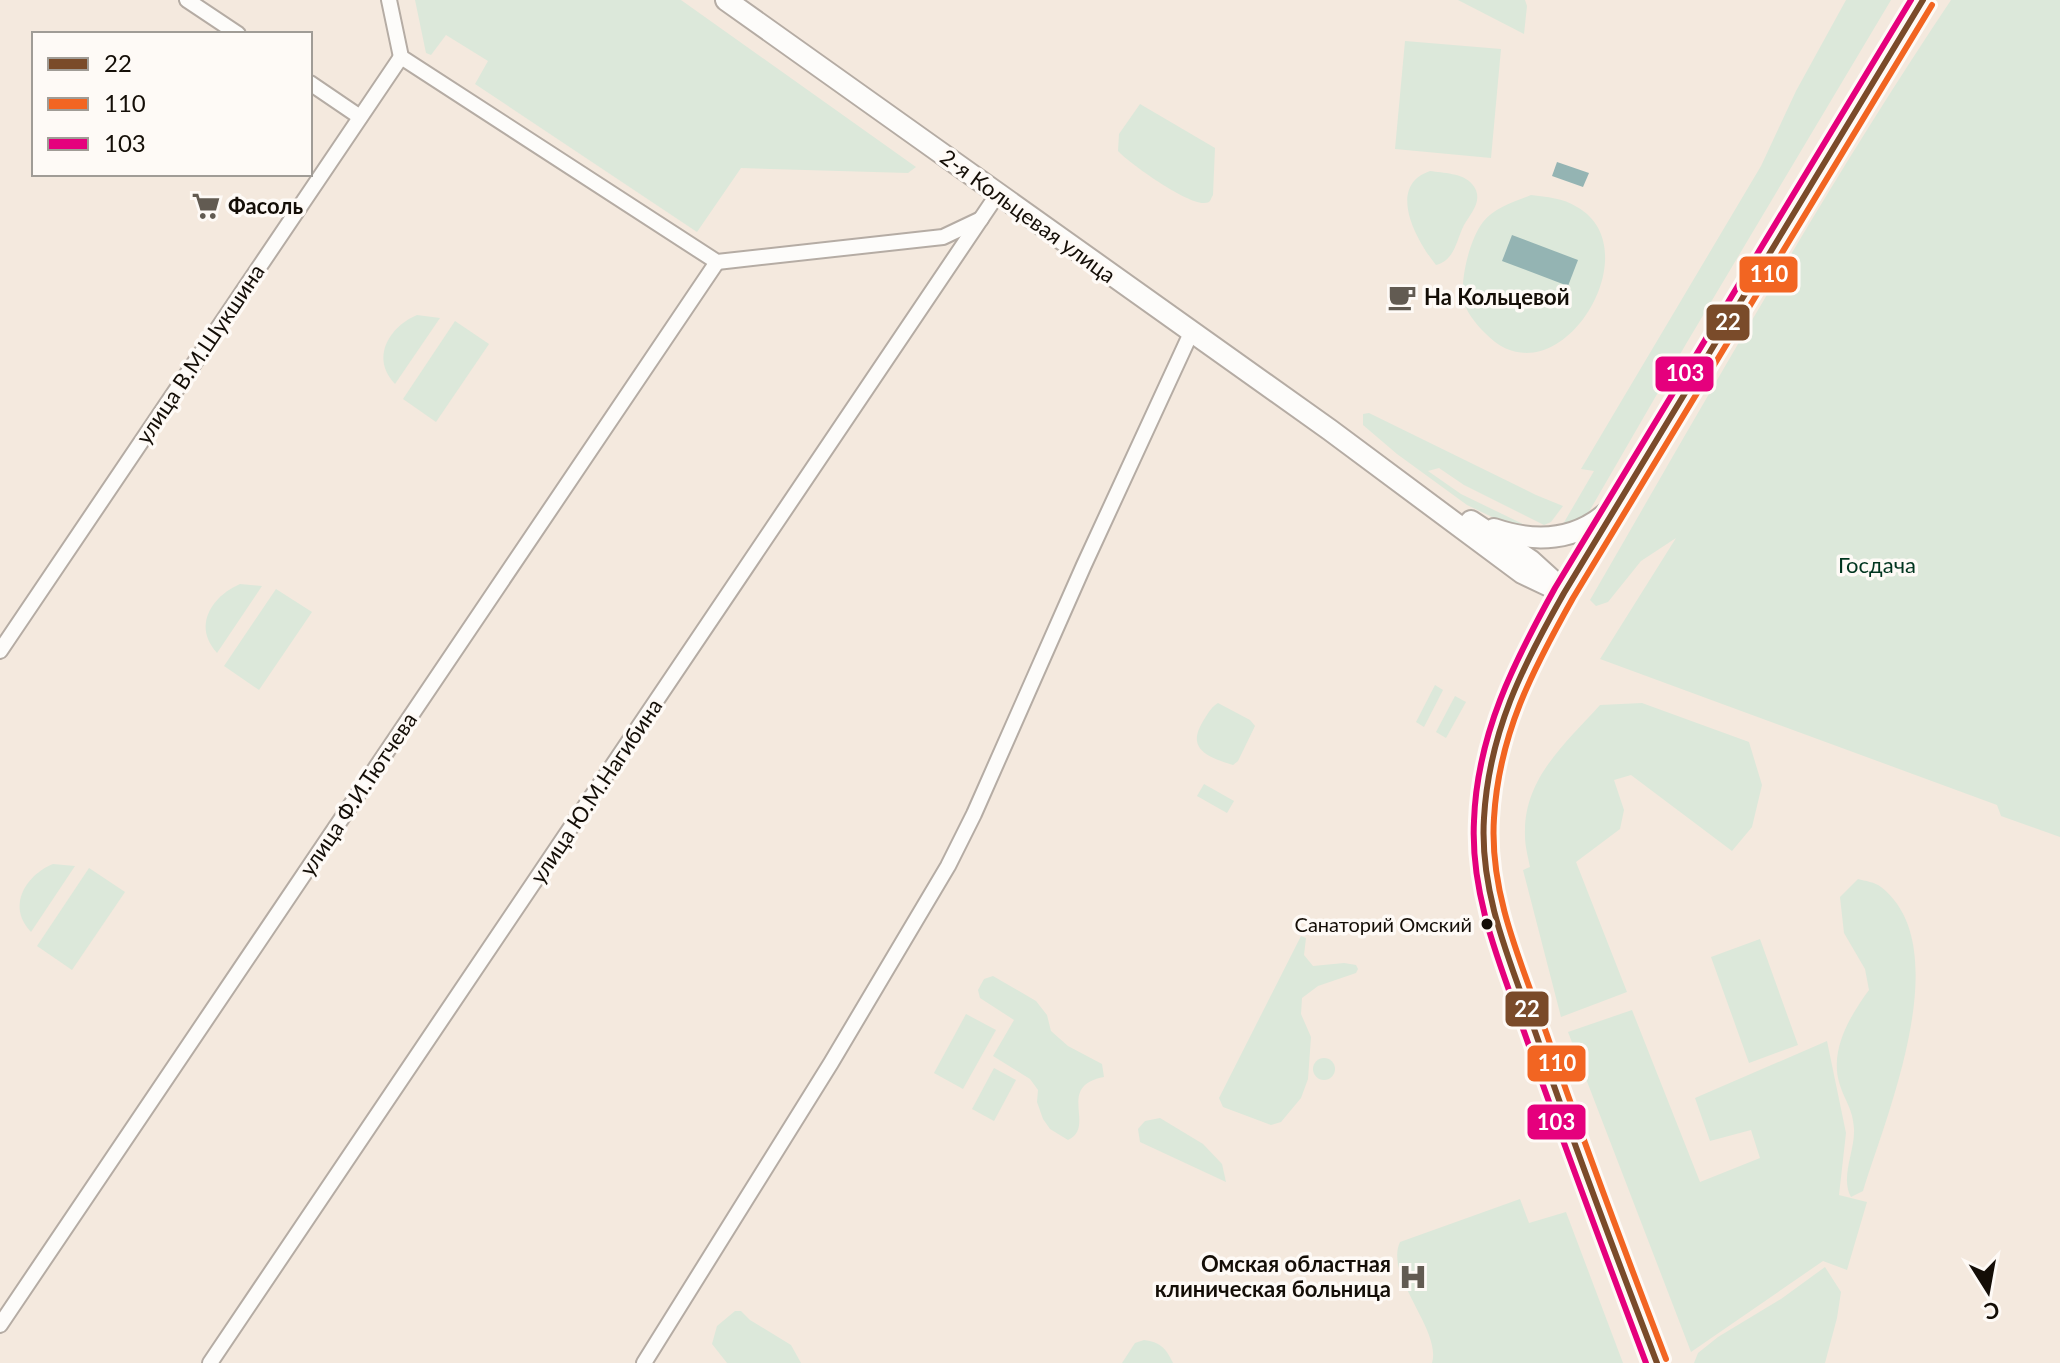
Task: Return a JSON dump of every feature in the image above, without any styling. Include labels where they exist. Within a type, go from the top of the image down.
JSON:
[{"type":"main road","name":"2-я Кольцевая улица","points":[[726,0],[1330,430],[1522,573],[1564,593]]},
{"type":"main road","points":[[1657,1363],[1583,1170],[1493,911],[1482,851],[1484,809],[1500,732],[1521,672],[1564,593],[1923,0]]},
{"type":"main road","name":"2-я Кольцевая улица","points":[[1330,430],[1530,560],[1564,593]]},
{"type":"main road","points":[[1472,521],[1522,536],[1544,539],[1585,528],[1618,503]]},
{"type":"street","points":[[187,0],[235,32]]},
{"type":"street","points":[[389,0],[401,57],[717,262],[943,237],[982,218]]},
{"type":"street","name":"улица В.М.Шукшина","points":[[0,651],[401,57]]},
{"type":"street","points":[[312,84],[360,117]]},
{"type":"street","name":"улица Ю.М.Нагибина","points":[[210,1363],[997,195]]},
{"type":"street","name":"улица Ф.И.Тютчева","points":[[0,1325],[717,262]]},
{"type":"street","points":[[644,1363],[831,1063],[948,866],[1191,333]]},
{"type":"green space","points":[[415,0],[681,0],[916,167],[908,173],[741,168],[697,232],[475,84],[488,61],[446,35],[431,55],[426,53]]},
{"type":"green space","points":[[1458,0],[1525,0],[1524,34]]},
{"type":"green space","points":[[1846,0],[1891,0],[1590,510],[1582,521],[1559,531],[1594,471],[1581,469],[1761,166],[1796,91]]},
{"type":"green space","name":"Госдача","points":[[1951,0],[2060,0],[2060,837],[2001,816],[1997,805],[1600,659],[1676,538],[1641,561],[1608,602],[1596,606],[1590,600],[1810,222]]},
{"type":"green space","points":[[1405,41],[1501,49],[1491,158],[1395,149]]},
{"type":"green space","points":[[1140,104],[1215,148],[1213,195],[1209,202],[1196,202],[1172,190],[1118,151],[1119,134]]},
{"type":"green space","points":[[1430,171],[1463,178],[1472,184],[1477,195],[1476,206],[1454,249],[1447,259],[1436,265],[1420,242],[1407,201],[1410,188],[1417,178]]},
{"type":"green space","points":[[1531,195],[1561,200],[1577,207],[1598,228],[1605,255],[1600,286],[1586,314],[1566,337],[1540,351],[1512,351],[1485,333],[1471,316],[1464,302],[1463,279],[1470,248],[1483,222],[1499,209]]},
{"type":"green space","points":[[417,315],[440,318],[395,384],[384,364],[386,344],[398,327]]},
{"type":"green space","points":[[455,321],[489,344],[436,422],[403,399]]},
{"type":"green space","points":[[1369,413],[1563,506],[1551,522],[1544,525],[1464,485],[1439,468],[1428,471],[1461,494],[1529,527],[1513,527],[1467,505],[1363,425],[1363,414]]},
{"type":"green space","points":[[240,584],[262,586],[217,653],[206,633],[209,613],[221,596]]},
{"type":"green space","points":[[276,589],[312,612],[259,690],[224,666]]},
{"type":"green space","points":[[1435,685],[1443,690],[1424,727],[1416,722]]},
{"type":"green space","points":[[1455,696],[1466,702],[1446,738],[1436,732]]},
{"type":"green space","points":[[1218,703],[1250,720],[1255,726],[1233,765],[1203,752],[1197,740],[1202,723]]},
{"type":"green space","points":[[1642,703],[1749,742],[1762,785],[1752,827],[1732,851],[1631,775],[1614,780],[1624,810],[1620,829],[1576,862],[1627,992],[1561,1017],[1523,870],[1530,867],[1525,836],[1526,816],[1538,780],[1548,764],[1600,705]]},
{"type":"green space","points":[[1204,784],[1234,801],[1227,813],[1197,796]]},
{"type":"green space","points":[[53,864],[75,866],[31,932],[20,912],[22,892],[35,876]]},
{"type":"green space","points":[[89,868],[125,892],[72,970],[37,946]]},
{"type":"green space","points":[[1858,879],[1881,887],[1903,914],[1914,949],[1915,990],[1910,1033],[1899,1078],[1863,1191],[1851,1197],[1847,1172],[1854,1129],[1839,1082],[1837,1057],[1849,1022],[1869,990],[1865,969],[1844,933],[1840,897]]},
{"type":"green space","points":[[1301,936],[1306,938],[1304,955],[1313,966],[1344,963],[1356,965],[1358,969],[1356,973],[1318,986],[1302,998],[1301,1014],[1311,1037],[1308,1079],[1301,1098],[1281,1122],[1271,1125],[1223,1107],[1219,1098]]},
{"type":"green space","points":[[1760,939],[1798,1045],[1749,1063],[1711,957]]},
{"type":"green space","points":[[993,976],[1036,1001],[1047,1015],[1051,1031],[1068,1046],[1102,1064],[1104,1077],[1082,1089],[1079,1126],[1076,1134],[1068,1140],[1050,1129],[1043,1119],[1037,1102],[1038,1090],[1030,1079],[993,1056],[1014,1020],[980,998],[978,990],[984,979]]},
{"type":"green space","points":[[1632,1010],[1700,1182],[1760,1158],[1751,1130],[1710,1141],[1695,1098],[1827,1041],[1846,1133],[1839,1195],[1867,1202],[1847,1270],[1823,1261],[1691,1352],[1568,1032]]},
{"type":"green space","points":[[966,1014],[996,1030],[963,1089],[934,1073]]},
{"type":"green space","points":[[1324,1058],[1332,1061],[1335,1069],[1332,1077],[1324,1080],[1316,1077],[1313,1069],[1316,1061]]},
{"type":"green space","points":[[994,1068],[1016,1080],[994,1121],[972,1109]]},
{"type":"green space","points":[[1160,1118],[1203,1144],[1222,1164],[1226,1182],[1140,1142],[1138,1129],[1145,1121]]},
{"type":"green space","points":[[1520,1199],[1529,1223],[1566,1212],[1623,1363],[1432,1363],[1429,1335],[1400,1271],[1397,1256],[1400,1242]]},
{"type":"green space","points":[[1825,1267],[1841,1292],[1825,1363],[1694,1363],[1698,1353],[1718,1337],[1781,1299]]},
{"type":"green space","points":[[735,1311],[741,1311],[791,1345],[801,1363],[727,1363],[712,1344],[717,1326]]},
{"type":"green space","points":[[1144,1340],[1162,1347],[1173,1363],[1122,1363],[1135,1343]]},
{"type":"water","points":[[1557,162],[1589,173],[1583,187],[1552,176]]},
{"type":"water","points":[[1512,235],[1578,260],[1568,286],[1502,261]]},
{"type":"transit line","name":"103","points":[[1646,1363],[1490,934],[1474,850],[1474,821],[1482,758],[1512,671],[1555,588],[1911,0]]},
{"type":"transit line","name":"22","points":[[1657,1363],[1581,1161],[1492,904],[1484,847],[1487,787],[1500,729],[1534,647],[1923,0]]},
{"type":"transit line","name":"110","points":[[1666,1359],[1509,929],[1494,846],[1497,787],[1510,731],[1520,704],[1573,598],[1932,5]]},
{"type":"place","name":"Фасоль","points":[[206,206]]},
{"type":"place","name":"На Кольцевой","points":[[1402,297]]},
{"type":"place","name":"Санаторий Омский","points":[[1487,924]]},
{"type":"place","name":"Омская областная клиническая больница","points":[[1413,1277]]}]
